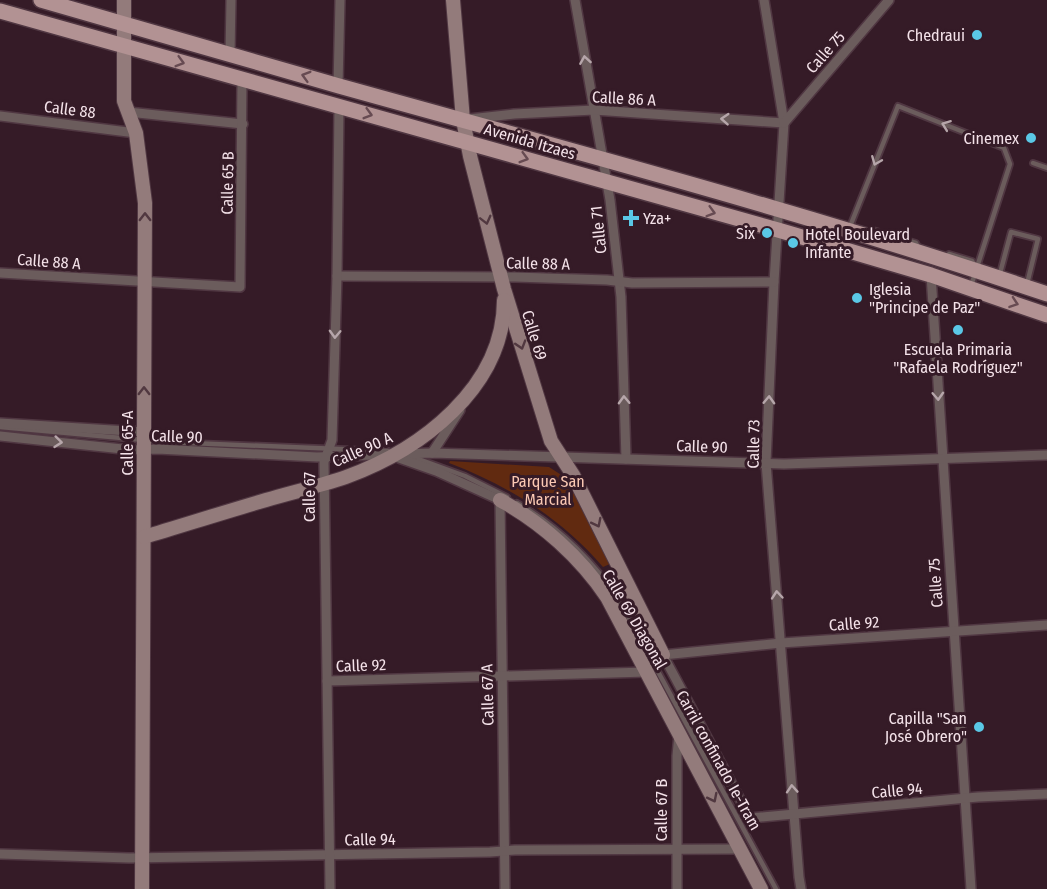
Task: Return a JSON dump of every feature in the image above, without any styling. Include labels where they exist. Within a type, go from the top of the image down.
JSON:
[{"type":"main road","name":"Avenida Itzaes","points":[[41,0],[338,86],[688,182],[778,211],[927,252],[1046,291]]},
{"type":"main road","name":"Calle 65-A","points":[[124,0],[124,100],[136,133],[145,203],[142,889]]},
{"type":"main road","name":"Calle 69","points":[[453,0],[463,120],[467,142],[502,283],[551,441],[562,457],[663,655]]},
{"type":"main road","name":"Avenida Itzaes","points":[[0,11],[778,230],[970,287],[1047,315]]},
{"type":"main road","name":"Calle 90 A","points":[[144,537],[345,477],[398,454],[430,433],[456,408],[477,382],[496,342],[502,318],[502,283]]},
{"type":"main road","name":"Calle 69 Diagonal","points":[[500,500],[518,510],[556,539],[587,570],[607,597],[761,889]]},
{"type":"street","points":[[230,54],[231,0]]},
{"type":"street","points":[[338,86],[340,0]]},
{"type":"street","name":"Calle 71","points":[[575,0],[608,182],[619,281],[626,459]]},
{"type":"street","name":"Calle 73","points":[[764,0],[784,123],[766,463],[801,889]]},
{"type":"street","name":"Calle 75","points":[[784,123],[889,0]]},
{"type":"street","name":"Calle 65 B","points":[[240,287],[242,80]]},
{"type":"street","name":"Calle 67","points":[[330,889],[324,456],[332,440],[339,106]]},
{"type":"street","name":"Calle 86 A","points":[[463,120],[514,114],[594,110],[784,123]]},
{"type":"street","points":[[128,112],[243,124]]},
{"type":"street","name":"Calle 88","points":[[0,116],[136,133]]},
{"type":"street","name":"Calle 88 A","points":[[0,273],[240,287]]},
{"type":"street","name":"Calle 75","points":[[931,275],[941,458],[971,889]]},
{"type":"street","name":"Calle 88 A","points":[[337,276],[502,283],[774,282]]},
{"type":"street","points":[[432,453],[477,382]]},
{"type":"street","name":"Calle 90","points":[[0,423],[144,441],[324,456],[432,453],[766,463],[1047,455]]},
{"type":"street","name":"Calle 90","points":[[0,436],[144,441]]},
{"type":"street","name":"Calle 69 Diagonal","points":[[398,454],[500,500]]},
{"type":"street","name":"Calle 67 A","points":[[500,500],[505,889]]},
{"type":"street","name":"Calle 92","points":[[663,655],[781,643],[1047,625]]},
{"type":"street","name":"Calle 94","points":[[663,655],[750,818],[1047,794]]},
{"type":"street","name":"Calle 92","points":[[327,681],[647,672]]},
{"type":"street","name":"Calle 67 B","points":[[677,889],[679,732]]},
{"type":"street","name":"Calle 94","points":[[0,854],[142,857],[740,849]]},
{"type":"lane","points":[[848,231],[898,106],[1004,148],[1010,164],[970,287]]},
{"type":"lane","points":[[1033,163],[1047,168]]},
{"type":"lane","points":[[999,277],[1011,232],[1038,239],[1026,286]]},
{"type":"lane","points":[[944,253],[972,261],[976,269]]},
{"type":"lane","points":[[0,427],[324,456]]},
{"type":"lane","name":"Carril confinado Ie-Tram","points":[[398,454],[425,460],[496,490],[552,525],[590,561],[628,615],[776,889]]},
{"type":"green space","name":"Parque San Marcial","points":[[450,461],[549,467],[566,478],[610,564],[603,567],[570,533],[533,505],[492,482],[449,463]]},
{"type":"place","name":"Chedraui","points":[[977,35]]},
{"type":"place","name":"Cinemex","points":[[1031,138]]},
{"type":"place","name":"Yza+","points":[[631,218]]},
{"type":"place","name":"Six","points":[[767,233]]},
{"type":"place","name":"Hotel Boulevard Infante","points":[[793,243]]},
{"type":"place","name":"Iglesia \"Principe de Paz\"","points":[[857,298]]},
{"type":"place","name":"Escuela Primaria \"Rafaela Rodríguez\"","points":[[958,330]]},
{"type":"place","name":"Capilla \"San José Obrero\"","points":[[979,727]]}]
